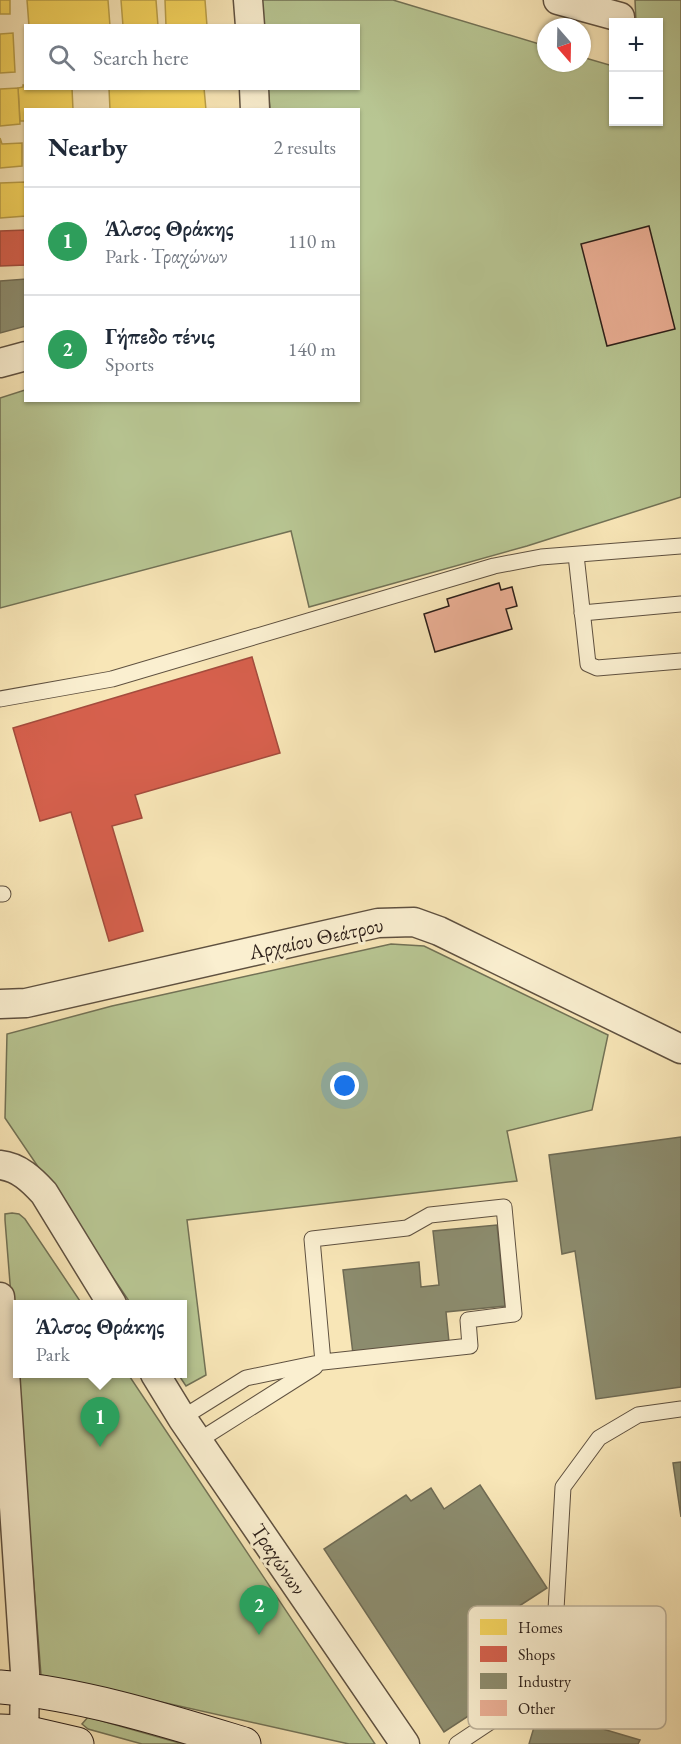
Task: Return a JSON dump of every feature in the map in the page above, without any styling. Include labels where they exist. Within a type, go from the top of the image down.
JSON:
[{"type":"street","points":[[249,0],[250,24]]},
{"type":"street","points":[[558,0],[620,17]]},
{"type":"street","points":[[254,90],[255,108]]},
{"type":"street","points":[[0,363],[24,357]]},
{"type":"street","name":"Αρχαίου Θεάτρου","points":[[0,1005],[26,1003],[378,923],[414,922],[475,947],[681,1049]]},
{"type":"street","points":[[0,1165],[20,1172],[44,1193],[109,1300]]},
{"type":"street","points":[[0,1297],[13,1688],[23,1713],[12,1732],[76,1744]]},
{"type":"street","name":"Τραχώνων","points":[[158,1378],[190,1430],[405,1744]]},
{"type":"street","points":[[13,1688],[90,1701],[244,1744]]},
{"type":"lane","points":[[0,699],[112,680],[494,566],[541,557],[681,546]]},
{"type":"lane","points":[[576,555],[586,659],[592,667],[681,661]]},
{"type":"lane","points":[[582,613],[681,604]]},
{"type":"lane","points":[[190,1430],[246,1378],[323,1362],[470,1346],[468,1320],[514,1314],[504,1207],[430,1215],[407,1228],[312,1239],[323,1362]]},
{"type":"lane","points":[[190,1430],[323,1362]]},
{"type":"lane","points":[[556,1606],[562,1487],[599,1438],[638,1415],[681,1409]]},
{"type":"lane","points":[[457,1744],[480,1729]]},
{"type":"green space","points":[[261,0],[393,0],[537,43],[537,72],[591,72],[591,60],[609,65],[609,126],[663,126],[663,18],[636,18],[635,0],[681,0],[681,497],[527,546],[309,607],[291,531],[0,608],[0,398],[24,390],[24,402],[360,402],[360,108],[270,108],[268,90],[360,90],[360,24],[263,24]]},
{"type":"green space","points":[[391,944],[424,946],[608,1035],[592,1110],[507,1131],[517,1181],[187,1220],[206,1375],[186,1386],[181,1378],[187,1378],[187,1300],[128,1300],[5,1118],[7,1034],[112,1006]]},
{"type":"green space","points":[[5,1214],[19,1214],[25,1219],[79,1300],[13,1300],[13,1321]]},
{"type":"green space","points":[[18,1378],[131,1378],[375,1744],[349,1744],[41,1675]]},
{"type":"green space","points":[[88,1717],[183,1744],[142,1744],[88,1729],[82,1724]]},
{"type":"building: Homes","points":[[0,0],[10,0],[10,14],[0,14]]},
{"type":"building: Homes","points":[[27,0],[108,0],[110,24],[29,24]]},
{"type":"building: Homes","points":[[121,0],[156,0],[158,24],[123,24]]},
{"type":"building: Homes","points":[[165,0],[205,0],[207,24],[166,24]]},
{"type":"building: Homes","points":[[13,33],[15,72],[0,73],[0,34]]},
{"type":"building: Homes","points":[[24,85],[24,90],[72,90],[73,108],[24,108],[24,121],[20,121],[18,88]]},
{"type":"building: Homes","points":[[18,88],[20,124],[0,126],[0,89]]},
{"type":"building: Homes","points":[[109,90],[204,90],[206,108],[110,108]]},
{"type":"building: Homes","points":[[0,138],[2,144],[22,143],[22,166],[0,168]]},
{"type":"building: Homes","points":[[24,182],[24,216],[0,218],[0,183]]},
{"type":"building: Shops","points":[[24,230],[24,265],[0,266],[0,231]]},
{"type":"building: Shops","points":[[252,657],[280,753],[135,795],[142,818],[112,826],[143,931],[109,941],[71,812],[40,821],[13,728]]},
{"type":"building: Industry","points":[[24,279],[24,327],[0,333],[0,281]]},
{"type":"building: Industry","points":[[681,1137],[681,1387],[596,1399],[575,1251],[562,1254],[549,1155]]},
{"type":"building: Industry","points":[[497,1225],[505,1306],[446,1312],[449,1342],[353,1354],[343,1270],[419,1262],[421,1287],[439,1285],[433,1231]]},
{"type":"building: Industry","points":[[681,1462],[681,1517],[673,1463]]},
{"type":"building: Industry","points":[[480,1485],[547,1588],[519,1606],[468,1606],[468,1716],[444,1732],[324,1549],[406,1495],[411,1501],[431,1488],[444,1509]]},
{"type":"building: Industry","points":[[533,1729],[603,1729],[640,1740],[638,1744],[529,1744]]},
{"type":"building: Other","points":[[649,226],[675,329],[607,346],[581,244]]},
{"type":"building: Other","points":[[499,583],[501,590],[512,587],[517,606],[506,609],[512,629],[435,652],[424,614],[449,606],[447,599]]},
{"type":"place","name":"Άλσος Θράκης","points":[[100,1447]]},
{"type":"place","name":"Γήπεδο τένις","points":[[259,1635]]}]
